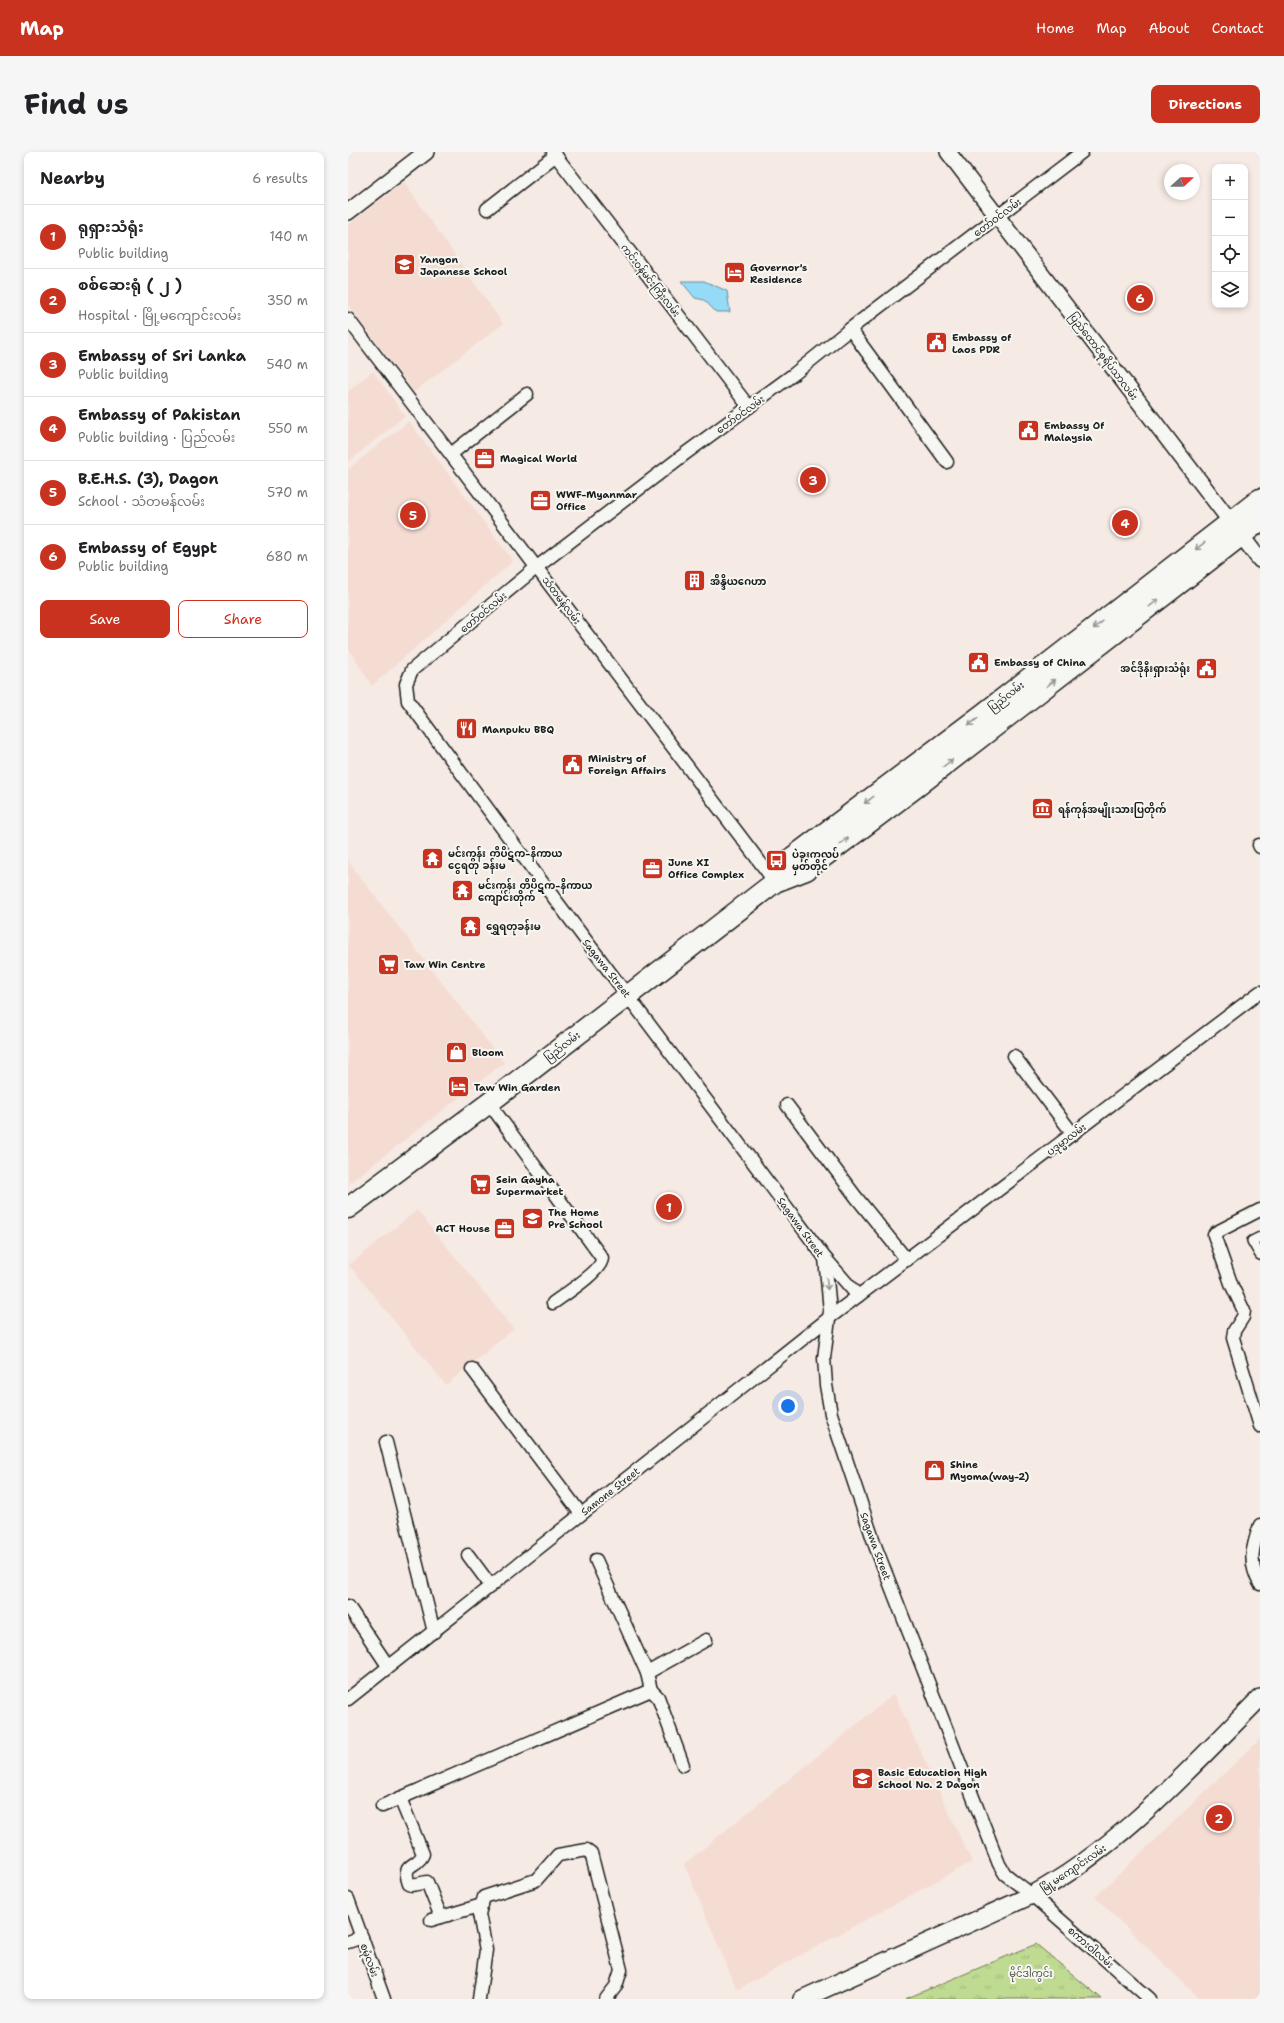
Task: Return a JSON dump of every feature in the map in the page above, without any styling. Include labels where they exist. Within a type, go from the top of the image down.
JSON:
[{"type":"highway","name":"ပြည်လမ်း","points":[[351,1206],[489,1103],[775,882],[793,857],[983,714],[1236,529],[1260,499]]},
{"type":"highway","name":"ပြည်လမ်း","points":[[1236,529],[1260,521]]},
{"type":"main road","name":"မြို့မကျောင်းလမ်း","points":[[802,1999],[1032,1895],[1052,1884],[1106,1845],[1153,1804],[1260,1698]]},
{"type":"street","points":[[348,212],[426,152]]},
{"type":"street","name":"ပြည်ထောင်စုရိပ်သာလမ်း","points":[[948,152],[1260,560]]},
{"type":"street","name":"တော်ဝင်လမ်း","points":[[406,684],[412,670],[537,567],[1082,152]]},
{"type":"street","points":[[487,209],[554,154]]},
{"type":"street","name":"ကင်းဝန်မင်းကြီးလမ်း","points":[[554,154],[749,407]]},
{"type":"street","name":"သံတမန်လမ်း","points":[[348,319],[775,882]]},
{"type":"street","points":[[850,329],[947,462]]},
{"type":"street","points":[[451,454],[526,394]]},
{"type":"street","name":"Sagawa Street","points":[[406,684],[408,701],[539,878],[825,1258],[829,1318],[824,1358],[826,1385],[831,1414],[876,1548],[999,1864],[1005,1874],[1032,1895]]},
{"type":"street","name":"ပဒုမ္မာလမ်း","points":[[872,1285],[1260,992]]},
{"type":"street","points":[[1014,1056],[1073,1134]]},
{"type":"street","points":[[489,1103],[602,1258],[602,1262],[596,1270],[553,1303]]},
{"type":"street","points":[[787,1105],[856,1197],[907,1260]]},
{"type":"street","points":[[1260,1210],[1215,1233],[1214,1236],[1224,1267],[1244,1312],[1243,1317],[1234,1331],[1233,1338],[1260,1426]]},
{"type":"street","points":[[1260,1237],[1252,1241],[1260,1255]]},
{"type":"street","points":[[825,1258],[858,1296]]},
{"type":"street","name":"Samone Street","points":[[348,1699],[872,1285]]},
{"type":"street","points":[[472,1369],[581,1514]]},
{"type":"street","points":[[386,1442],[434,1632]]},
{"type":"street","points":[[1260,1525],[1252,1549],[1252,1564],[1260,1584]]},
{"type":"street","points":[[468,1555],[490,1586]]},
{"type":"street","points":[[596,1560],[647,1673],[651,1690],[658,1697],[683,1766]]},
{"type":"street","points":[[348,1606],[388,1666]]},
{"type":"street","points":[[647,1673],[706,1640]]},
{"type":"street","points":[[382,1806],[651,1690]]},
{"type":"street","points":[[400,1798],[422,1851],[422,1856],[406,1872],[409,1884],[412,1885],[427,1882],[436,1919],[482,1905]]},
{"type":"street","points":[[479,1999],[486,1950],[478,1914],[484,1898],[536,1880],[558,1855],[587,1850],[590,1851],[621,1970],[616,1986],[606,1999]]},
{"type":"street","name":"စကားဝါလမ်း","points":[[1032,1895],[1150,1999]]},
{"type":"street","name":"စမုံလမ်း","points":[[348,1899],[384,1999]]},
{"type":"street","points":[[348,1942],[362,1937]]},
{"type":"shaded area","name":"Yangon Japanese School","points":[[404,182],[503,324],[414,392],[348,305],[348,225]]},
{"type":"shaded area","points":[[373,371],[405,416],[348,462],[348,391]]},
{"type":"shaded area","points":[[409,421],[513,561],[372,686],[348,648],[348,469]]},
{"type":"shaded area","name":"Taw Win Centre","points":[[348,861],[504,1063],[348,1184]]},
{"type":"shaded area","points":[[417,1210],[514,1329],[446,1385],[349,1265]]},
{"type":"shaded area","name":"Basic Education High School No. 2 Dagon","points":[[894,1694],[972,1862],[737,1990],[684,1864]]},
{"type":"shaded area","points":[[1260,1739],[1260,1999],[1200,1999],[1095,1897]]},
{"type":"green space","name":"မိုင်ဒါကွင်း","points":[[1036,1944],[1102,1999],[905,1999]]},
{"type":"water","points":[[681,281],[704,281],[727,291],[730,312],[716,312],[704,300],[695,298]]},
{"type":"place","name":"Yangon Japanese School","points":[[405,265]]},
{"type":"place","name":"Governor's Residence","points":[[734,273]]},
{"type":"place","name":"Embassy of Egypt","points":[[1140,298]]},
{"type":"place","name":"Embassy of Laos PDR","points":[[936,343]]},
{"type":"place","name":"Embassy Of Malaysia","points":[[1029,431]]},
{"type":"place","name":"Magical World","points":[[485,458]]},
{"type":"place","name":"Embassy of Sri Lanka","points":[[813,480]]},
{"type":"place","name":"WWF-Myanmar Office","points":[[540,500]]},
{"type":"place","name":"B.E.H.S. (3), Dagon","points":[[413,515]]},
{"type":"place","name":"Embassy of Pakistan","points":[[1125,523]]},
{"type":"place","name":"အိန္ဒိယဂေဟာ","points":[[695,581]]},
{"type":"place","name":"Embassy of China","points":[[979,662]]},
{"type":"place","name":"အင်ဒိုနီးရှားသံရုံး","points":[[1206,668]]},
{"type":"place","name":"Manpuku BBQ","points":[[466,729]]},
{"type":"place","name":"Ministry of Foreign Affairs","points":[[573,764]]},
{"type":"place","name":"ရန်ကုန်အမျိုးသားပြတိုက်","points":[[1043,809]]},
{"type":"place","name":"မင်းကွန်း တိပိဋက-နိကာယ ငွေရတု ခန်းမ","points":[[432,859]]},
{"type":"place","name":"ပဲခူးကလပ် မှတ်တိုင်","points":[[776,860]]},
{"type":"place","name":"June XI Office Complex","points":[[652,868]]},
{"type":"place","name":"မင်းကွန်း တိပိဋက-နိကာယ ကျောင်းတိုက်","points":[[463,891]]},
{"type":"place","name":"ရွှေရတုခန်းမ","points":[[470,926]]},
{"type":"place","name":"Taw Win Centre","points":[[388,964]]},
{"type":"place","name":"Bloom","points":[[456,1052]]},
{"type":"place","name":"Taw Win Garden","points":[[458,1087]]},
{"type":"place","name":"Sein Gayha Supermarket","points":[[480,1185]]},
{"type":"place","name":"ရုရှားသံရုံး","points":[[669,1207]]},
{"type":"place","name":"The Home Pre School","points":[[532,1218]]},
{"type":"place","name":"ACT House","points":[[505,1228]]},
{"type":"place","name":"Shine Myoma(way-2)","points":[[935,1470]]},
{"type":"place","name":"Basic Education High School No. 2 Dagon","points":[[862,1778]]},
{"type":"place","name":"စစ်ဆေးရုံ ( ၂ )","points":[[1219,1818]]}]
